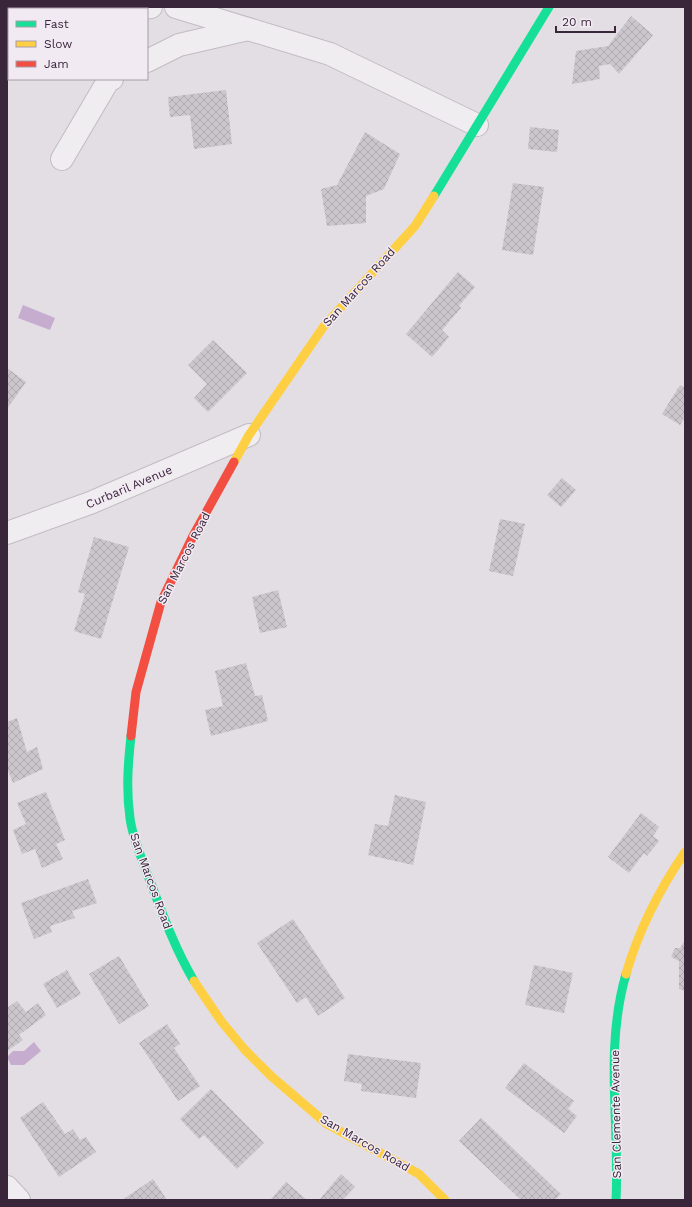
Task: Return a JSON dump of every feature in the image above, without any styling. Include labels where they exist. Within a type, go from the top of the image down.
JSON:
[{"type":"street","points":[[176,7],[330,54],[476,125]]},
{"type":"street","name":"San Marcos Road","points":[[445,1200],[419,1174],[327,1124],[271,1076],[225,1027],[200,991],[181,958],[166,924],[130,819],[127,773],[136,692],[161,602],[177,568],[249,435],[324,326],[415,226],[549,7]]},
{"type":"street","points":[[148,60],[179,45],[249,29]]},
{"type":"street","points":[[62,159],[110,80]]},
{"type":"street","name":"Curbaril Avenue","points":[[7,532],[90,503],[249,435]]},
{"type":"street","name":"San Clemente Avenue","points":[[616,1200],[617,1133],[613,1076],[618,1012],[624,981],[645,920],[659,892],[685,852]]},
{"type":"street","points":[[7,1187],[19,1200]]},
{"type":"shaded area","points":[[23,305],[55,318],[50,330],[18,318]]},
{"type":"shaded area","points":[[34,1042],[41,1051],[24,1065],[11,1065],[7,1057],[13,1051],[24,1051]]},
{"type":"building","points":[[631,16],[653,35],[619,74],[610,64],[599,66],[600,79],[572,84],[576,51],[608,46]]},
{"type":"building","points":[[7,38],[8,76],[7,77]]},
{"type":"building","points":[[226,90],[232,144],[194,149],[190,115],[170,117],[168,97]]},
{"type":"building","points":[[530,127],[559,130],[557,152],[528,149]]},
{"type":"building","points":[[365,132],[400,154],[384,189],[366,196],[366,223],[327,226],[321,189],[337,185]]},
{"type":"building","points":[[513,183],[544,187],[533,255],[502,250]]},
{"type":"building","points":[[458,272],[475,287],[459,306],[461,308],[442,330],[449,337],[432,357],[406,334]]},
{"type":"building","points":[[213,340],[247,373],[208,412],[194,398],[207,384],[188,365]]},
{"type":"building","points":[[7,368],[26,382],[7,409]]},
{"type":"building","points":[[680,385],[685,388],[685,417],[680,425],[662,414]]},
{"type":"building","points":[[562,478],[576,490],[561,507],[547,495]]},
{"type":"building","points":[[500,519],[525,524],[513,576],[489,571]]},
{"type":"building","points":[[94,537],[129,547],[101,639],[74,631],[85,594],[78,592]]},
{"type":"building","points":[[278,590],[287,627],[260,633],[252,597]]},
{"type":"building","points":[[246,663],[255,696],[262,695],[268,721],[211,736],[205,710],[223,706],[215,671]]},
{"type":"building","points":[[17,718],[27,752],[37,747],[43,769],[13,783],[7,768],[7,722]]},
{"type":"building","points":[[46,792],[65,840],[56,844],[63,859],[42,868],[35,849],[22,854],[13,830],[26,824],[17,803]]},
{"type":"building","points":[[395,795],[426,802],[413,865],[368,855],[375,824],[388,826]]},
{"type":"building","points":[[641,813],[659,827],[653,836],[659,841],[647,856],[644,853],[629,873],[608,857]]},
{"type":"building","points":[[88,879],[97,903],[72,911],[75,918],[50,926],[52,932],[34,939],[21,903]]},
{"type":"building","points":[[293,919],[345,998],[318,1016],[306,997],[297,1003],[257,943]]},
{"type":"building","points":[[685,940],[685,991],[679,989],[679,961],[671,957],[675,948],[680,948]]},
{"type":"building","points":[[119,956],[149,1006],[119,1024],[89,974]]},
{"type":"building","points":[[534,965],[573,973],[564,1013],[525,1005]]},
{"type":"building","points":[[67,970],[81,994],[57,1008],[43,984]]},
{"type":"building","points":[[17,1001],[26,1012],[38,1003],[46,1015],[19,1035],[23,1040],[7,1051],[7,1008]]},
{"type":"building","points":[[167,1024],[180,1044],[174,1048],[200,1086],[178,1101],[139,1043]]},
{"type":"building","points":[[348,1054],[421,1063],[416,1098],[361,1091],[362,1084],[344,1081]]},
{"type":"building","points":[[524,1063],[574,1101],[568,1109],[577,1116],[564,1133],[505,1088]]},
{"type":"building","points":[[211,1089],[264,1143],[237,1169],[204,1135],[199,1139],[180,1119]]},
{"type":"building","points":[[43,1102],[65,1134],[73,1129],[80,1140],[86,1137],[96,1152],[59,1177],[20,1118]]},
{"type":"building","points":[[481,1118],[561,1194],[555,1200],[521,1200],[459,1141]]},
{"type":"building","points":[[341,1174],[355,1187],[343,1200],[319,1200]]},
{"type":"building","points":[[153,1179],[167,1200],[122,1200]]},
{"type":"building","points":[[286,1182],[307,1200],[270,1200]]},
{"type":"traffic: fast","points":[[434,196],[549,7]]},
{"type":"traffic: fast","points":[[131,736],[128,767],[131,825],[157,901],[180,955],[194,981]]},
{"type":"traffic: fast","points":[[616,1200],[617,1171],[614,1059],[619,1003],[626,974]]},
{"type":"traffic: slow","points":[[234,462],[249,435],[324,326],[415,226],[434,196]]},
{"type":"traffic: slow","points":[[626,974],[637,941],[658,895],[685,852]]},
{"type":"traffic: slow","points":[[194,981],[221,1021],[245,1050],[271,1076],[327,1124],[419,1174],[445,1200]]},
{"type":"traffic: jam","points":[[131,736],[136,692],[161,602],[193,536],[234,462]]}]
